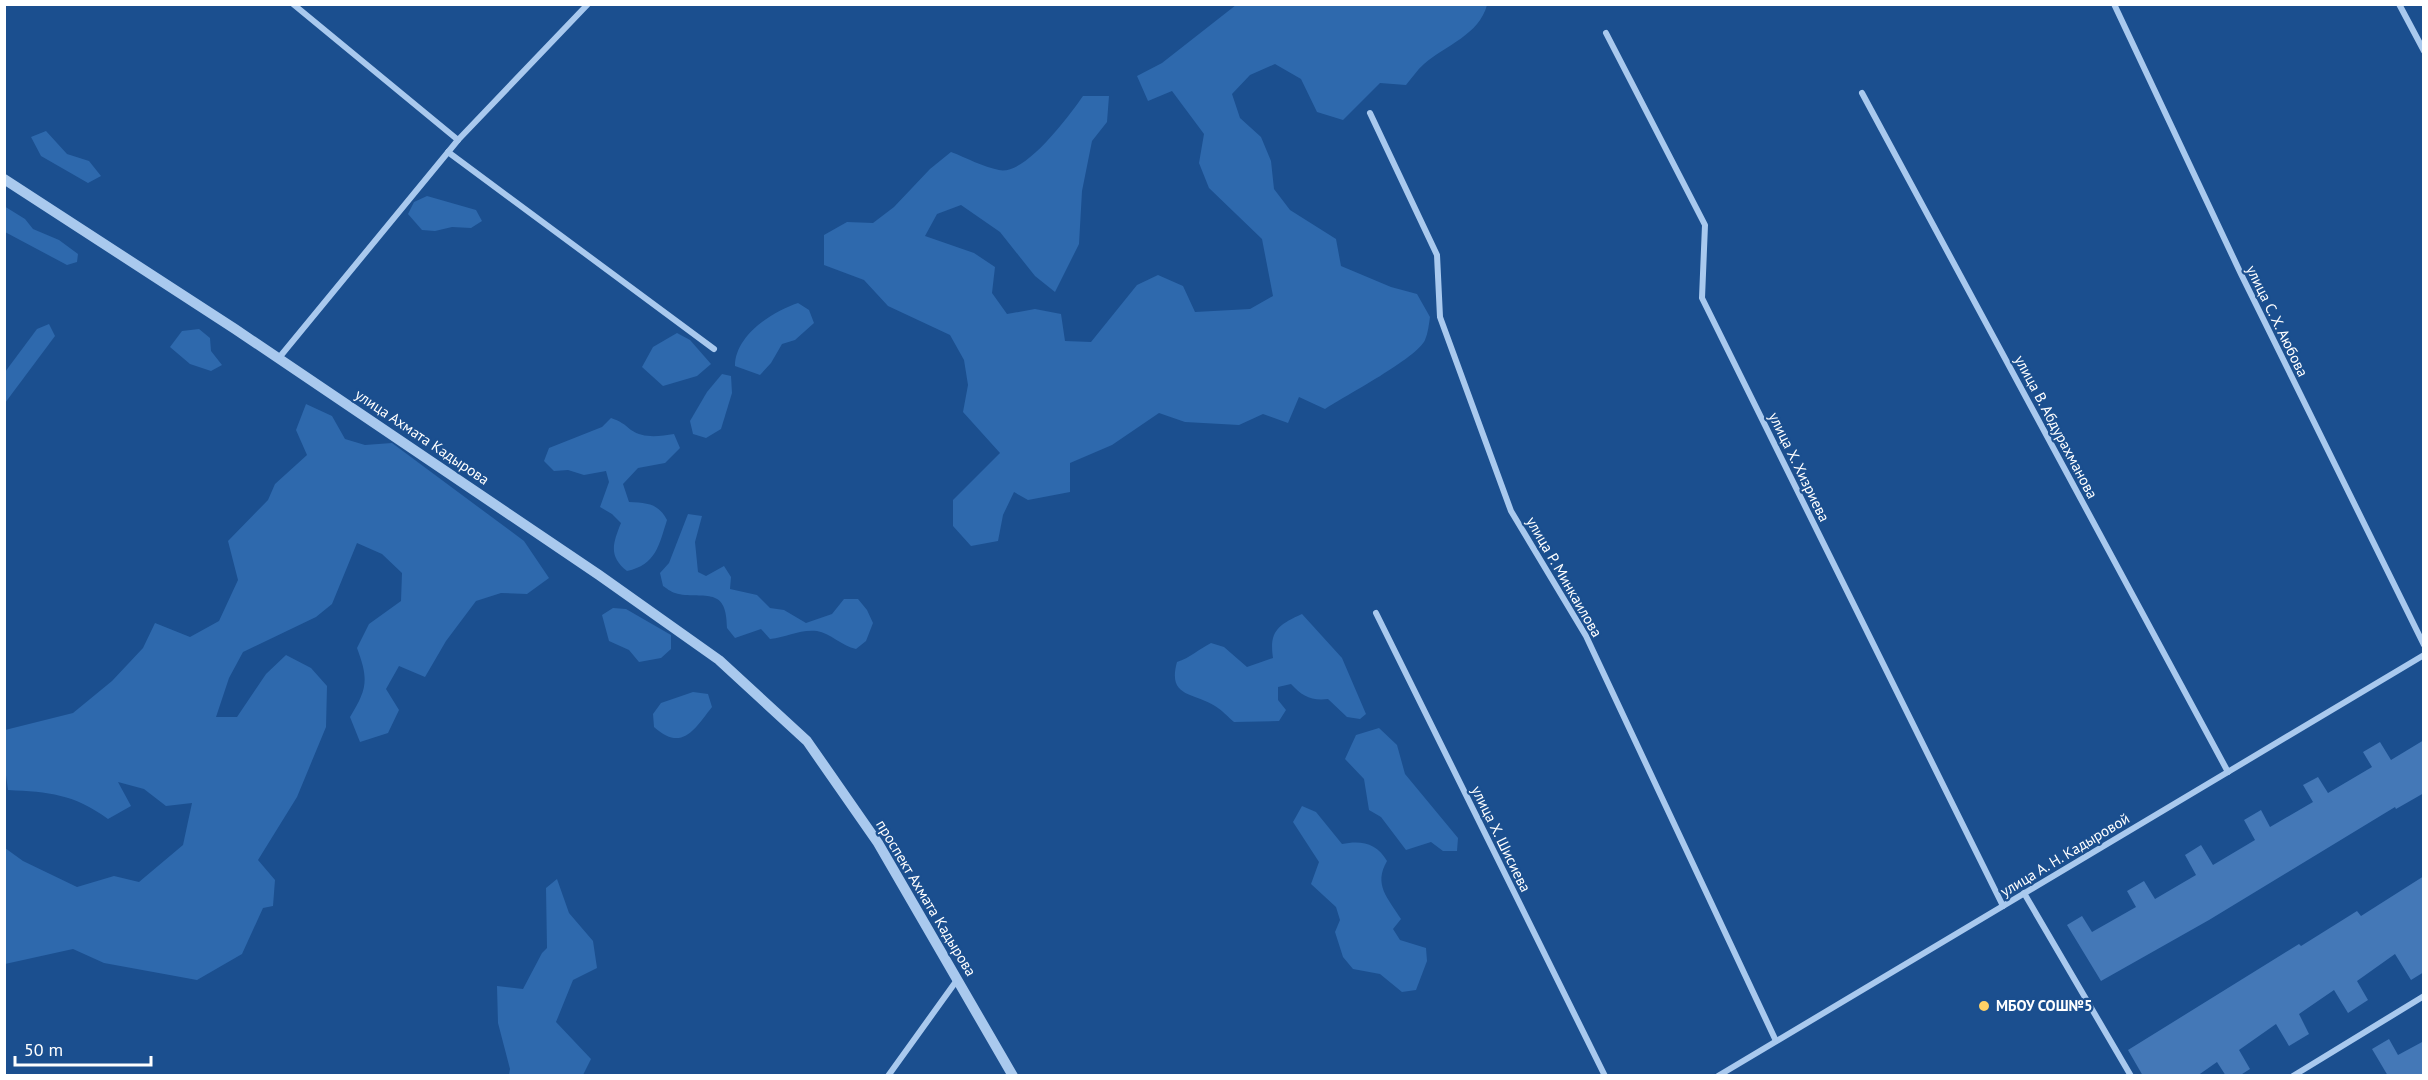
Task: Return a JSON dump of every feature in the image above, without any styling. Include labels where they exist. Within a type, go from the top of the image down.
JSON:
[{"type":"street","points":[[293,4],[458,140]]},
{"type":"street","points":[[278,359],[458,140],[588,4]]},
{"type":"street","name":"улица С. Х. Аюбова","points":[[2114,4],[2241,274],[2424,645]]},
{"type":"street","points":[[2399,4],[2424,51]]},
{"type":"street","name":"улица Х. Хизриева","points":[[1606,33],[1705,225],[1702,298],[2003,906]]},
{"type":"street","name":"улица В. Абдурахманова","points":[[1862,93],[2228,772]]},
{"type":"street","name":"улица Р. Минкаилова","points":[[1370,113],[1437,255],[1440,317],[1511,512],[1586,636],[1776,1041]]},
{"type":"street","points":[[448,152],[714,349]]},
{"type":"street","name":"улица Ахмата Кадырова","points":[[4,179],[278,359],[599,575],[719,660],[807,741]]},
{"type":"street","name":"улица Х. Шисиева","points":[[1376,613],[1605,1076]]},
{"type":"street","name":"улица А. Н. Кадыровой","points":[[1718,1076],[2424,655]]},
{"type":"street","name":"проспект Ахмата Кадырова","points":[[807,741],[878,843],[1013,1076]]},
{"type":"street","points":[[2024,893],[2131,1076]]},
{"type":"street","points":[[888,1076],[958,980]]},
{"type":"street","points":[[2293,1076],[2424,996]]},
{"type":"shaded area","points":[[1236,5],[1487,5],[1477,24],[1469,32],[1424,64],[1406,85],[1380,83],[1343,120],[1317,112],[1301,79],[1275,64],[1250,75],[1232,94],[1240,118],[1261,137],[1271,161],[1274,189],[1290,210],[1336,239],[1341,266],[1391,287],[1417,294],[1430,317],[1425,340],[1409,357],[1325,409],[1299,397],[1288,423],[1263,414],[1239,425],[1185,422],[1159,413],[1112,445],[1070,463],[1070,492],[1028,500],[1014,492],[1003,515],[998,541],[971,546],[953,526],[953,500],[1000,453],[963,412],[968,385],[964,360],[950,335],[888,306],[864,280],[824,265],[824,235],[847,222],[873,223],[894,207],[930,169],[951,152],[999,170],[1010,169],[1021,164],[1046,143],[1083,96],[1109,96],[1107,122],[1092,141],[1082,191],[1079,244],[1055,292],[1035,276],[1000,232],[961,205],[937,214],[925,236],[974,253],[995,267],[992,293],[1007,314],[1035,309],[1061,314],[1065,341],[1091,342],[1137,285],[1158,275],[1183,286],[1195,312],[1250,309],[1273,296],[1262,239],[1209,188],[1199,163],[1204,134],[1172,91],[1148,101],[1137,76],[1162,63]]},
{"type":"shaded area","points":[[46,131],[67,154],[89,161],[101,176],[88,183],[41,156],[31,137]]},
{"type":"shaded area","points":[[427,196],[476,210],[482,221],[471,228],[422,230],[408,214],[414,202]]},
{"type":"shaded area","points":[[4,206],[25,219],[33,229],[59,240],[78,254],[77,262],[67,265],[5,232]]},
{"type":"shaded area","points":[[798,303],[809,310],[814,323],[795,340],[782,344],[771,363],[760,375],[735,366],[741,345],[756,327],[777,312]]},
{"type":"shaded area","points":[[49,324],[55,336],[5,403],[5,372],[37,329]]},
{"type":"shaded area","points":[[199,329],[210,338],[211,351],[222,365],[211,371],[190,364],[170,347],[182,331]]},
{"type":"shaded area","points":[[677,333],[690,340],[711,364],[697,376],[663,386],[642,367],[653,347]]},
{"type":"shaded area","points":[[722,374],[731,376],[732,393],[721,429],[706,438],[693,434],[690,421],[707,392]]},
{"type":"shaded area","points":[[306,404],[332,416],[345,439],[365,445],[392,443],[524,541],[549,578],[527,594],[501,593],[476,601],[446,641],[425,677],[399,666],[386,689],[399,710],[388,733],[360,742],[350,717],[363,691],[365,677],[357,648],[369,624],[401,601],[402,573],[382,554],[357,543],[332,604],[316,617],[243,652],[229,678],[216,717],[237,717],[266,674],[286,655],[311,668],[327,686],[326,727],[297,797],[258,860],[275,880],[273,906],[263,908],[242,954],[197,980],[104,963],[73,949],[5,964],[5,848],[23,861],[77,887],[114,876],[139,882],[183,845],[192,803],[166,806],[144,789],[118,782],[131,806],[108,819],[72,799],[36,792],[8,790],[5,768],[5,730],[73,713],[112,681],[143,648],[155,623],[190,637],[219,621],[238,580],[228,541],[268,500],[275,484],[307,455],[296,430]]},
{"type":"shaded area","points":[[611,418],[641,435],[674,434],[680,448],[665,463],[638,468],[623,484],[629,502],[656,507],[667,520],[655,553],[644,564],[627,571],[617,560],[614,549],[621,523],[600,507],[609,482],[606,471],[584,475],[568,470],[554,471],[544,461],[549,448],[602,427]]},
{"type":"shaded area","points":[[688,514],[702,516],[695,542],[698,572],[706,576],[724,566],[731,577],[730,589],[757,595],[770,608],[784,610],[806,623],[832,614],[844,599],[858,599],[867,610],[873,623],[866,641],[856,649],[817,631],[805,631],[770,639],[761,629],[735,638],[727,628],[726,614],[718,599],[675,593],[663,586],[660,573],[669,563]]},
{"type":"shaded area","points":[[613,608],[626,609],[671,635],[671,649],[661,658],[639,662],[629,650],[609,641],[602,615]]},
{"type":"shaded area","points":[[1302,614],[1342,658],[1366,714],[1360,719],[1347,717],[1328,699],[1307,697],[1291,684],[1278,687],[1278,700],[1286,710],[1279,721],[1234,722],[1215,706],[1179,688],[1175,674],[1177,662],[1211,643],[1224,647],[1247,667],[1273,658],[1272,641],[1277,630]]},
{"type":"shaded area","points":[[693,692],[708,694],[712,707],[693,730],[680,738],[672,738],[654,727],[653,714],[661,703]]},
{"type":"shaded area","points":[[1379,728],[1397,745],[1405,774],[1458,838],[1457,851],[1443,851],[1431,842],[1406,850],[1381,817],[1369,810],[1364,779],[1345,759],[1356,735]]},
{"type":"shaded area","points":[[1302,806],[1316,812],[1342,844],[1356,842],[1368,844],[1378,850],[1387,861],[1381,877],[1382,884],[1387,898],[1401,919],[1393,929],[1400,940],[1426,948],[1427,961],[1416,990],[1402,992],[1380,974],[1353,969],[1343,957],[1335,932],[1340,920],[1336,907],[1311,884],[1319,862],[1293,822]]},
{"type":"shaded area","points":[[557,879],[569,913],[593,941],[597,968],[573,980],[556,1022],[591,1059],[583,1075],[509,1075],[510,1069],[498,1023],[497,986],[523,989],[547,948],[546,888]]},
{"type":"building","points":[[2424,740],[2424,793],[2396,809],[2395,807],[2209,920],[2101,981],[2067,925],[2082,916],[2092,932],[2136,907],[2127,891],[2144,881],[2155,899],[2196,875],[2185,855],[2201,845],[2213,865],[2255,840],[2244,820],[2261,810],[2270,827],[2313,802],[2303,785],[2318,777],[2328,793],[2372,767],[2363,752],[2380,742],[2391,760]]},
{"type":"building","points":[[2424,876],[2424,972],[2411,980],[2395,954],[2357,981],[2368,1000],[2348,1013],[2334,990],[2299,1014],[2309,1034],[2289,1046],[2276,1024],[2239,1050],[2250,1069],[2239,1076],[2226,1076],[2217,1062],[2197,1076],[2143,1076],[2128,1050],[2299,944],[2301,946],[2357,911],[2361,916]]},
{"type":"building","points":[[2389,1039],[2398,1055],[2424,1041],[2424,1076],[2388,1076],[2372,1049]]},
{"type":"place","name":"МБОУ СОШ№5","points":[[1984,1006]]}]
